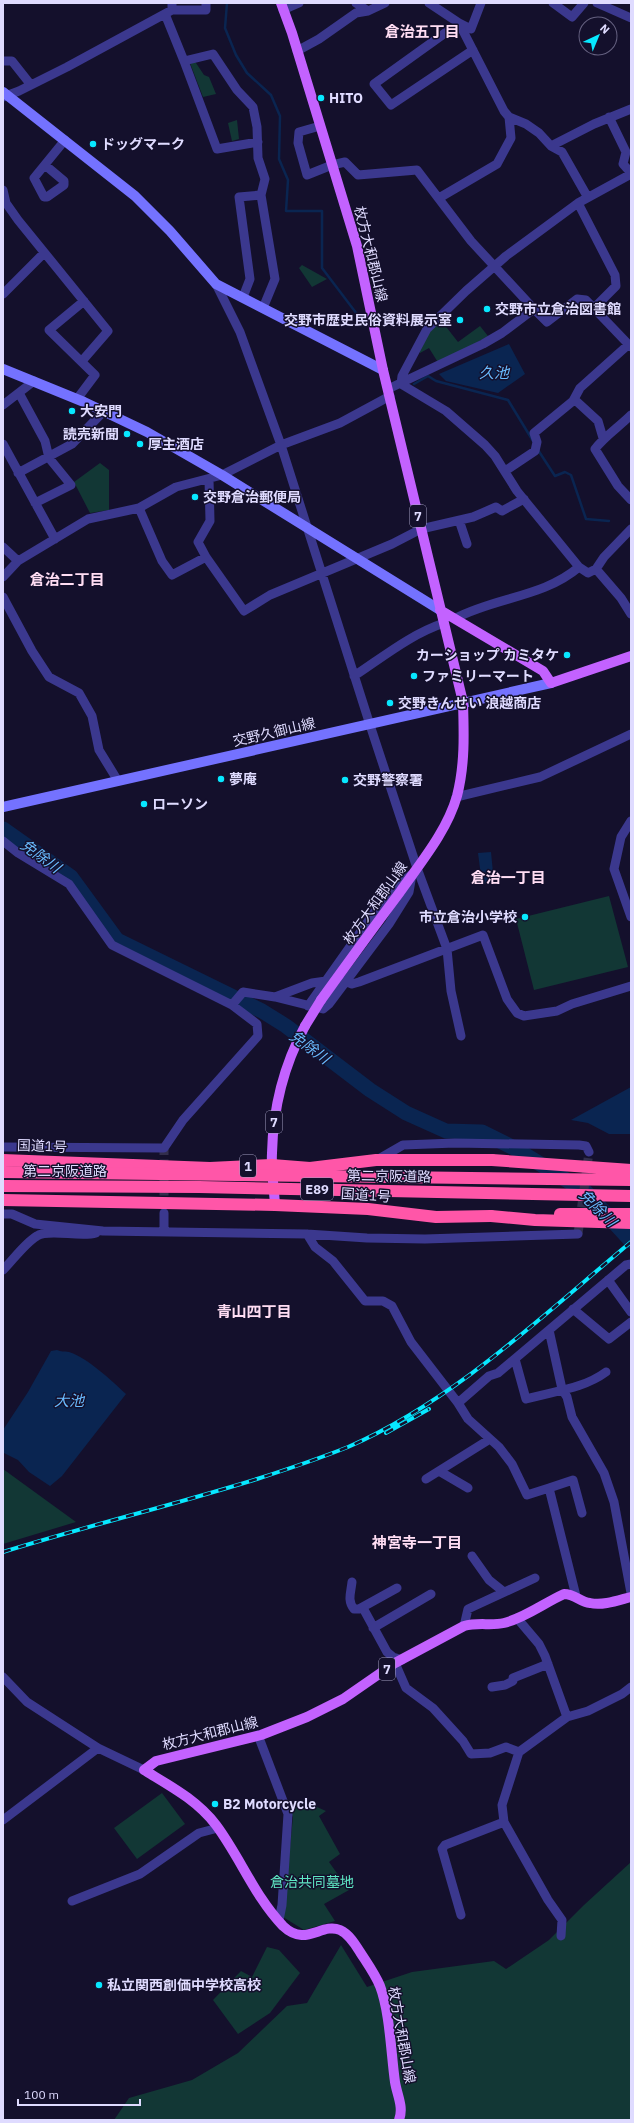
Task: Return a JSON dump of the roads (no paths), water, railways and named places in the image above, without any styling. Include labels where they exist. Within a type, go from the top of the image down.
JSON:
[{"type":"highway","name":"国道1号","points":[[3,1160],[210,1168],[272,1165],[310,1168],[376,1160],[492,1160],[631,1163]]},
{"type":"highway","points":[[492,1160],[631,1170]]},
{"type":"highway","name":"第二京阪道路","points":[[3,1172],[631,1180]]},
{"type":"highway","name":"第二京阪道路","points":[[3,1186],[199,1187],[631,1196]]},
{"type":"highway","name":"国道1号","points":[[3,1200],[275,1205],[368,1209],[436,1217],[491,1216],[542,1221],[631,1223]]},
{"type":"highway","points":[[491,1216],[631,1214]]},
{"type":"main road","name":"枚方大和郡山線","points":[[275,1205],[272,1165],[275,1115],[286,1068],[304,1029],[321,1000],[414,871],[445,825],[456,797],[462,771],[464,738],[463,702],[383,370],[357,246],[282,6]]},
{"type":"main road","points":[[440,610],[456,618],[501,648],[543,671],[551,683],[630,658]]},
{"type":"main road","name":"枚方大和郡山線","points":[[399,2120],[401,2114],[400,2102],[395,2083],[380,1987],[372,1970],[353,1942],[346,1934],[339,1930],[300,1935],[292,1933],[279,1920],[218,1828],[203,1811],[186,1796],[144,1770],[156,1761],[258,1735],[307,1717],[343,1699],[398,1662],[464,1626],[473,1623],[502,1624],[564,1594],[576,1596],[584,1602],[592,1604],[631,1598]]},
{"type":"street","points":[[4,94],[19,91],[31,85],[170,9],[206,10],[206,3]]},
{"type":"street","points":[[282,6],[299,3]]},
{"type":"street","points":[[356,3],[368,11]]},
{"type":"street","points":[[297,51],[319,39],[356,13],[368,11],[385,3]]},
{"type":"street","points":[[429,3],[459,23],[471,29],[480,3]]},
{"type":"street","points":[[553,3],[572,17],[584,3]]},
{"type":"street","points":[[597,3],[631,18]]},
{"type":"street","points":[[170,9],[184,61],[218,149],[258,142]]},
{"type":"street","points":[[459,23],[374,84],[391,105],[473,50]]},
{"type":"street","points":[[459,23],[504,112],[509,117],[526,124],[539,133],[551,146],[562,152],[587,196]]},
{"type":"street","points":[[184,61],[212,54],[237,90],[253,107],[257,127],[258,158],[265,179],[261,195],[275,279],[263,308]]},
{"type":"street","points":[[3,61],[12,61],[31,85]]},
{"type":"street","points":[[4,94],[135,196],[170,231],[216,284],[240,332],[281,445],[370,725],[414,871],[447,949],[451,991],[461,1036]]},
{"type":"street","points":[[551,146],[609,117],[631,110]]},
{"type":"street","points":[[439,198],[497,164],[511,138],[509,117]]},
{"type":"street","points":[[401,384],[402,376],[427,329],[466,291],[506,256],[578,202],[631,174],[624,164],[626,152],[609,117]]},
{"type":"street","points":[[320,126],[299,132],[298,143],[307,175],[332,165],[345,162],[358,175],[417,170],[471,241],[547,322],[578,299],[586,300],[629,346],[580,388],[574,399],[534,433],[536,446],[535,451],[505,471]]},
{"type":"street","points":[[45,165],[65,140]]},
{"type":"street","points":[[3,190],[6,203],[44,253],[108,332],[82,361]]},
{"type":"street","points":[[243,297],[250,279],[239,197],[261,195]]},
{"type":"street","points":[[578,202],[615,275],[616,286],[594,308]]},
{"type":"street","points":[[3,294],[44,253]]},
{"type":"street","points":[[216,284],[383,370]]},
{"type":"street","points":[[77,399],[96,375],[49,330],[84,301]]},
{"type":"street","points":[[3,577],[18,561],[88,518],[139,508],[176,487],[222,475],[281,445],[340,423],[401,384],[502,333],[534,309]]},
{"type":"street","points":[[3,369],[77,399],[147,432],[222,475],[440,610]]},
{"type":"street","points":[[3,405],[34,381]]},
{"type":"street","points":[[401,384],[446,411],[486,445],[524,499],[579,567],[588,573],[596,569],[604,557],[631,529]]},
{"type":"street","points":[[19,393],[44,441],[49,458],[71,485],[35,503]]},
{"type":"street","points":[[574,399],[598,421],[603,438]]},
{"type":"street","points":[[18,473],[49,458],[72,444],[98,420],[104,412]]},
{"type":"street","points":[[631,415],[616,430],[603,438],[595,450],[618,486],[631,500]]},
{"type":"street","points":[[3,444],[54,539]]},
{"type":"street","points":[[209,479],[210,521],[198,542],[206,557],[244,611],[270,594],[358,559],[421,529],[460,520],[496,507],[502,511],[524,499]]},
{"type":"street","points":[[139,508],[162,561],[172,575],[206,557]]},
{"type":"street","points":[[460,520],[467,544]]},
{"type":"street","points":[[3,547],[18,561]]},
{"type":"street","points":[[456,618],[487,605],[535,592],[556,584],[579,567]]},
{"type":"street","points":[[596,569],[622,598],[631,614]]},
{"type":"street","points":[[3,597],[32,650],[49,676],[80,693],[92,716],[99,750],[118,781]]},
{"type":"street","points":[[354,676],[431,627],[444,623]]},
{"type":"street","name":"交野久御山線","points":[[3,807],[551,683]]},
{"type":"street","points":[[456,797],[540,777],[631,734]]},
{"type":"street","points":[[631,821],[621,837],[614,869],[631,917]]},
{"type":"street","points":[[3,841],[18,853],[69,884],[112,945],[232,1004],[257,1024],[258,1036],[183,1120],[164,1148],[3,1147]]},
{"type":"street","points":[[614,869],[619,869],[631,897]]},
{"type":"street","points":[[232,1004],[243,992],[275,997],[323,1009],[329,1004],[388,924],[409,892],[414,871]]},
{"type":"street","points":[[308,1006],[390,890],[414,871]]},
{"type":"street","points":[[345,981],[352,984],[359,982],[483,935],[507,999],[517,1013],[524,1016],[557,1011],[572,1004],[631,986]]},
{"type":"street","points":[[275,997],[312,983],[326,981]]},
{"type":"street","points":[[376,1160],[403,1145],[455,1143],[579,1145],[586,1146],[588,1152]]},
{"type":"street","points":[[164,1212],[164,1232]]},
{"type":"street","points":[[3,1214],[12,1214],[35,1224],[103,1231],[306,1234],[367,1238],[425,1239],[578,1234]]},
{"type":"street","points":[[3,1270],[37,1236],[55,1234],[88,1235],[103,1231]]},
{"type":"street","points":[[306,1234],[315,1247],[333,1261],[365,1301],[383,1301],[392,1306],[411,1342],[458,1403],[468,1419],[490,1439],[512,1464],[527,1495],[573,1480],[582,1513]]},
{"type":"street","points":[[458,1403],[489,1376],[498,1373],[608,1280],[629,1267]]},
{"type":"street","points":[[608,1280],[631,1312]]},
{"type":"street","points":[[573,1310],[609,1339],[631,1322]]},
{"type":"street","points":[[549,1330],[562,1389],[568,1397],[572,1417],[604,1473],[614,1502],[627,1549],[631,1594]]},
{"type":"street","points":[[515,1359],[526,1399],[562,1389],[575,1388],[593,1381],[606,1372]]},
{"type":"street","points":[[426,1479],[490,1439]]},
{"type":"street","points":[[439,1471],[468,1488]]},
{"type":"street","points":[[549,1488],[576,1596]]},
{"type":"street","points":[[472,1556],[489,1580],[504,1592]]},
{"type":"street","points":[[464,1626],[468,1609],[535,1578]]},
{"type":"street","points":[[352,1582],[350,1600],[354,1609],[363,1608],[397,1588]]},
{"type":"street","points":[[373,1628],[431,1594]]},
{"type":"street","points":[[363,1608],[387,1652],[398,1662],[406,1688],[433,1708],[463,1741],[470,1754],[490,1753],[506,1746],[519,1752]]},
{"type":"street","points":[[517,1618],[539,1644],[548,1664],[567,1718]]},
{"type":"street","points":[[492,1687],[505,1685],[513,1681],[513,1678],[548,1664]]},
{"type":"street","points":[[3,1678],[27,1702],[98,1748],[144,1770]]},
{"type":"street","points":[[561,1936],[562,1920],[548,1900],[504,1822],[502,1805],[519,1752],[567,1718],[588,1711],[622,1694],[631,1687]]},
{"type":"street","points":[[258,1735],[288,1814],[282,1905],[279,1920]]},
{"type":"street","points":[[3,1820],[98,1748]]},
{"type":"street","points":[[461,1915],[442,1849],[445,1845],[504,1822]]},
{"type":"street","points":[[72,1901],[140,1874],[199,1833],[218,1828]]},
{"type":"water","name":"久池","points":[[509,344],[525,374],[498,393],[446,381],[439,374]]},
{"type":"water","points":[[491,852],[494,883],[482,884],[478,853]]},
{"type":"water","points":[[631,1087],[631,1134],[609,1134],[588,1123],[571,1120]]},
{"type":"water","name":"大池","points":[[57,1350],[69,1352],[84,1359],[126,1394],[62,1476],[50,1486],[29,1472],[18,1460],[4,1453],[3,1430],[28,1392],[51,1351]]},
{"type":"waterway","points":[[227,3],[225,28],[236,55],[247,73],[271,95],[280,116],[279,159],[288,180],[286,211],[322,211],[322,268],[363,322]]},
{"type":"waterway","points":[[414,384],[428,376],[436,381],[508,400],[533,441]]},
{"type":"waterway","points":[[538,450],[555,476],[565,472],[571,475],[586,519],[609,521]]},
{"type":"waterway","name":"免除川","points":[[3,829],[71,877],[117,940],[262,1011],[286,1026],[370,1090],[406,1113],[446,1131],[482,1132],[514,1148],[586,1192],[631,1241]]},
{"type":"tunnel","points":[[164,1148],[164,1209]]},
{"type":"tunnel","points":[[578,1234],[589,1152]]},
{"type":"railway","points":[[3,1552],[257,1479],[348,1447],[387,1428],[425,1406],[496,1355],[631,1242]]},
{"type":"railway","points":[[386,1433],[429,1409]]},
{"type":"place","name":"HITO","points":[[321,98]]},
{"type":"place","name":"ドッグマーク","points":[[93,144]]},
{"type":"place","name":"交野市立倉治図書館","points":[[487,309]]},
{"type":"place","name":"交野市歴史民俗資料展示室","points":[[460,320]]},
{"type":"place","name":"大安門","points":[[72,411]]},
{"type":"place","name":"読売新聞","points":[[127,434]]},
{"type":"place","name":"厚主酒店","points":[[140,444]]},
{"type":"place","name":"交野倉治郵便局","points":[[195,497]]},
{"type":"place","name":"カーショップ カミタケ","points":[[567,655]]},
{"type":"place","name":"ファミリーマート","points":[[414,676]]},
{"type":"place","name":"交野きんせい 浪越商店","points":[[390,703]]},
{"type":"place","name":"夢庵","points":[[221,779]]},
{"type":"place","name":"交野警察署","points":[[345,780]]},
{"type":"place","name":"ローソン","points":[[144,804]]},
{"type":"place","name":"市立倉治小学校","points":[[525,917]]},
{"type":"place","name":"B2 Motorcycle","points":[[215,1804]]},
{"type":"place","name":"私立関西創価中学校高校","points":[[99,1985]]},
{"type":"district","name":"倉治五丁目","points":[[422,31]]},
{"type":"district","name":"倉治二丁目","points":[[67,579]]},
{"type":"district","name":"倉治一丁目","points":[[508,877]]},
{"type":"district","name":"青山四丁目","points":[[254,1311]]},
{"type":"district","name":"神宮寺一丁目","points":[[417,1542]]},
{"type":"park label","name":"倉治共同墓地","points":[[312,1882]]}]
